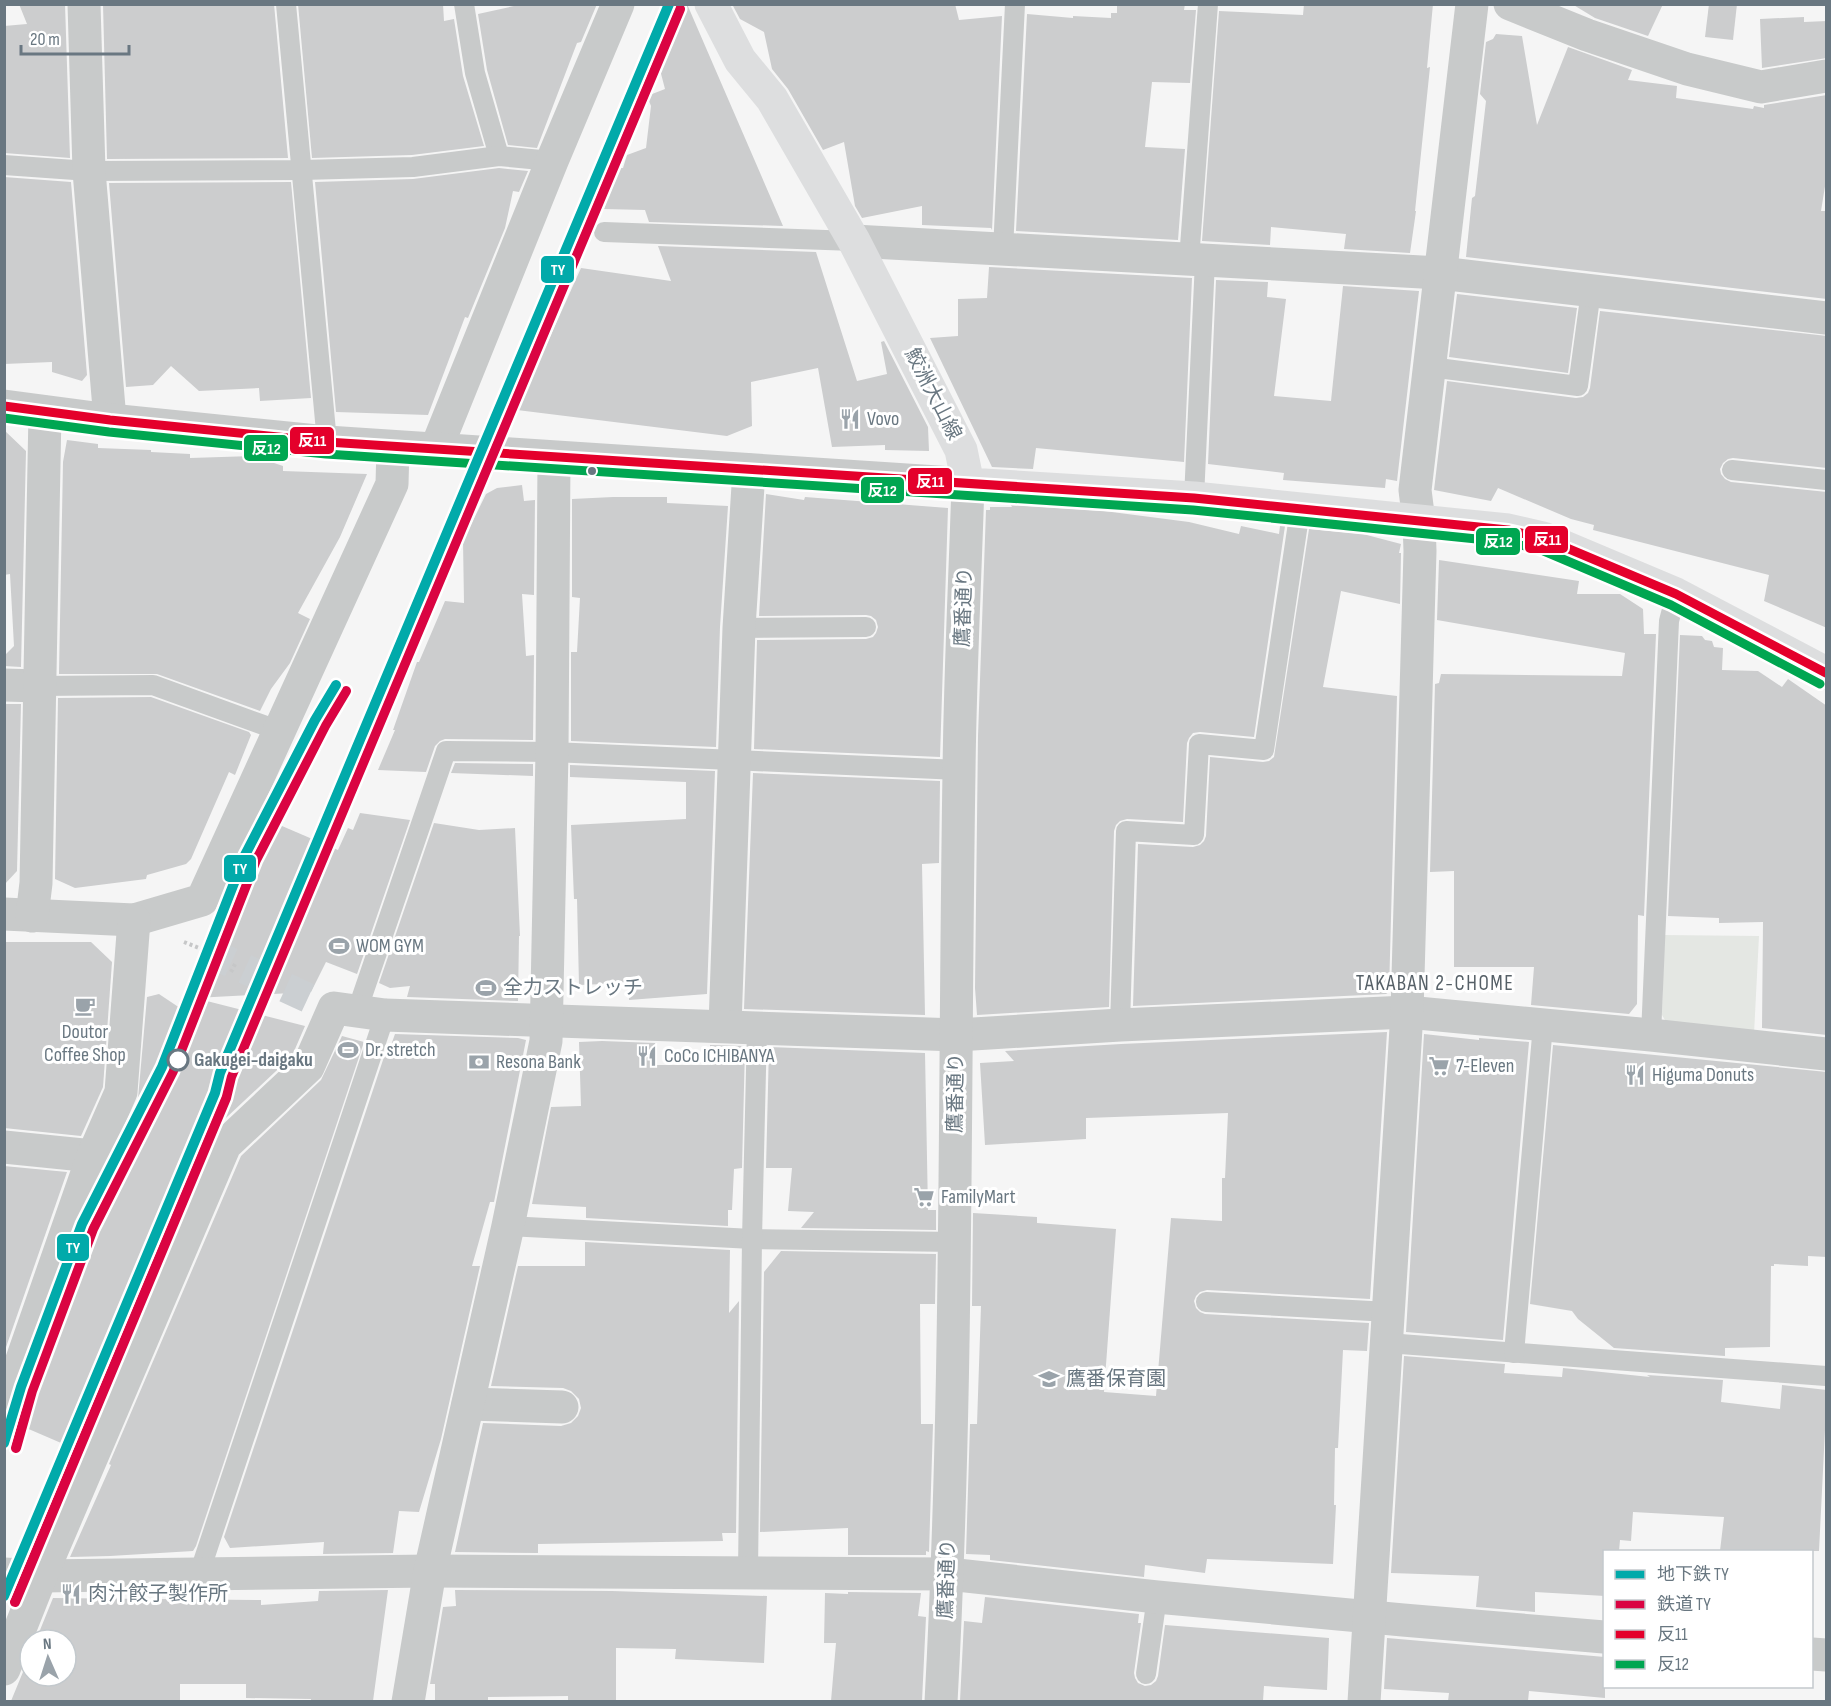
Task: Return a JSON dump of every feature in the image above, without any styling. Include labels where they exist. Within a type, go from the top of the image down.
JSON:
[{"type":"main road","name":"鮫洲大山線","points":[[711,4],[740,60],[772,99],[854,241],[961,450],[968,484]]},
{"type":"main road","points":[[968,484],[1194,498],[1508,530],[1544,538],[1676,594],[1827,673]]},
{"type":"street","points":[[84,4],[89,171],[110,420]]},
{"type":"street","points":[[436,449],[618,4]]},
{"type":"street","points":[[1364,1701],[1407,1012],[1420,551],[1415,490],[1472,4]]},
{"type":"street","points":[[1510,4],[1587,35],[1688,69],[1761,87],[1827,76]]},
{"type":"street","points":[[854,241],[1440,273],[1827,318]]},
{"type":"street","points":[[4,406],[110,420],[327,442],[968,484]]},
{"type":"street","points":[[45,412],[36,883],[18,915],[134,920],[202,900],[392,484],[393,447]]},
{"type":"street","points":[[408,1701],[430,1570],[508,1226],[546,1041],[552,752],[554,458]]},
{"type":"street","points":[[741,1027],[736,760],[739,628],[749,470]]},
{"type":"street","name":"鷹番通り","points":[[941,1701],[948,1574],[955,1242],[959,770],[968,484]]},
{"type":"street","points":[[4,685],[39,686]]},
{"type":"street","points":[[4,1411],[12,1369],[93,1156],[121,1092],[134,920]]},
{"type":"street","points":[[4,1669],[41,1576],[225,1145],[308,1067],[334,1008],[371,1013],[957,1035],[1120,1024],[1407,1012],[1827,1054]]},
{"type":"street","points":[[4,1147],[93,1156]]},
{"type":"street","points":[[468,1404],[562,1407]]},
{"type":"street","points":[[4,1574],[41,1576],[430,1570],[948,1574],[1157,1597],[1603,1637]]},
{"type":"lane","points":[[286,4],[327,442]]},
{"type":"lane","points":[[464,4],[475,74],[499,156]]},
{"type":"lane","points":[[1003,250],[1015,4]]},
{"type":"lane","points":[[1194,498],[1197,260],[1208,4]]},
{"type":"lane","points":[[4,165],[89,171],[302,170],[413,167],[499,156],[552,161]]},
{"type":"lane","points":[[604,232],[854,241]]},
{"type":"lane","points":[[1430,367],[1578,386],[1592,291]]},
{"type":"lane","points":[[1732,470],[1827,480]]},
{"type":"lane","points":[[1120,1024],[1126,831],[1194,835],[1199,744],[1264,750],[1300,510]]},
{"type":"lane","points":[[1651,1035],[1669,621],[1676,594]]},
{"type":"lane","points":[[739,628],[866,627]]},
{"type":"lane","points":[[39,686],[153,685],[280,731]]},
{"type":"lane","points":[[199,1574],[371,1013],[446,751],[552,752],[959,770]]},
{"type":"lane","points":[[1514,1353],[1543,1025]]},
{"type":"lane","points":[[741,1027],[752,1239],[748,1572]]},
{"type":"lane","points":[[508,1226],[752,1239],[955,1242]]},
{"type":"lane","points":[[1206,1302],[1388,1328],[1514,1353],[1827,1376]]},
{"type":"lane","points":[[1146,1674],[1157,1597]]},
{"type":"path","points":[[231,972],[235,964]]},
{"type":"shaded area","points":[[1664,935],[1759,936],[1754,1034],[1668,1025],[1662,1015]]},
{"type":"building","points":[[19,4],[65,4],[70,158],[4,153],[4,26],[27,24]]},
{"type":"building","points":[[103,4],[274,4],[288,158],[107,159]]},
{"type":"building","points":[[298,4],[443,4],[444,21],[454,19],[463,76],[484,146],[412,155],[312,158]]},
{"type":"building","points":[[523,4],[597,4],[581,42],[577,43],[537,148],[508,145],[487,70],[478,14]]},
{"type":"building","points":[[681,4],[687,4],[783,226],[649,222],[645,210],[604,209],[618,168],[623,168],[627,155],[646,148],[651,106],[647,96],[665,89],[659,66]]},
{"type":"building","points":[[732,4],[955,4],[959,20],[1002,16],[992,230],[991,228],[922,225],[922,206],[862,218],[855,206],[844,142],[823,150],[788,89],[772,69],[764,32],[740,19]]},
{"type":"building","points":[[1117,4],[1185,4],[1184,10],[1196,10],[1190,83],[1152,82],[1145,147],[1185,149],[1178,240],[1016,231],[1027,14],[1073,18],[1073,16],[1111,18],[1111,13],[1117,13]]},
{"type":"building","points":[[1304,4],[1433,4],[1427,68],[1430,67],[1410,253],[1344,249],[1346,234],[1271,227],[1270,245],[1202,241],[1219,11],[1303,15]]},
{"type":"building","points":[[1572,4],[1663,4],[1648,36],[1595,18]]},
{"type":"building","points":[[1709,4],[1737,4],[1733,40],[1705,37]]},
{"type":"building","points":[[1804,17],[1804,22],[1827,21],[1827,58],[1762,68],[1760,19]]},
{"type":"building","points":[[1496,34],[1522,36],[1537,125],[1568,47],[1632,70],[1628,80],[1677,86],[1676,98],[1753,109],[1754,106],[1764,108],[1764,105],[1827,95],[1827,174],[1821,211],[1827,211],[1827,299],[1466,257],[1486,101],[1480,94],[1486,42],[1493,39]]},
{"type":"building","points":[[499,168],[528,171],[519,192],[513,191],[505,228],[468,318],[465,317],[428,415],[336,412],[315,182],[413,179]]},
{"type":"building","points":[[4,177],[71,182],[87,375],[82,381],[52,372],[52,362],[4,364]]},
{"type":"building","points":[[291,182],[311,398],[260,401],[259,388],[199,391],[171,366],[153,385],[126,387],[109,183]]},
{"type":"building","points":[[658,246],[816,252],[857,381],[887,374],[881,342],[884,341],[928,427],[929,451],[885,450],[885,445],[832,447],[818,368],[751,382],[752,426],[727,436],[517,410],[581,268],[671,281]]},
{"type":"building","points":[[989,267],[1192,278],[1184,462],[1036,448],[1033,469],[992,467],[930,338],[958,336],[958,299],[987,298]]},
{"type":"building","points":[[1216,280],[1268,282],[1267,297],[1286,299],[1274,396],[1331,401],[1343,286],[1419,291],[1397,481],[1386,479],[1385,488],[1283,480],[1284,473],[1208,464]]},
{"type":"building","points":[[1457,294],[1577,308],[1568,373],[1449,357]]},
{"type":"building","points":[[1600,311],[1827,336],[1827,468],[1733,458],[1723,463],[1720,469],[1725,479],[1731,482],[1827,492],[1827,628],[1764,601],[1769,575],[1593,530],[1594,525],[1571,519],[1498,488],[1491,501],[1434,490],[1447,381],[1576,398],[1583,397],[1590,388]]},
{"type":"building","points":[[4,430],[26,451],[21,667],[4,666],[4,656],[14,646],[10,574],[4,575]]},
{"type":"building","points":[[67,440],[98,444],[98,448],[190,454],[190,458],[253,456],[283,466],[283,471],[367,474],[340,537],[298,613],[310,619],[290,663],[271,689],[260,711],[157,674],[59,674],[63,462]]},
{"type":"building","points":[[522,485],[524,501],[535,500],[534,595],[522,594],[526,656],[534,655],[533,740],[445,739],[435,746],[426,772],[378,770],[395,730],[393,730],[417,662],[419,662],[445,601],[464,603],[463,541],[486,494],[497,488]]},
{"type":"building","points":[[766,494],[804,500],[805,497],[948,508],[940,757],[754,749],[757,640],[866,639],[873,637],[878,627],[876,620],[866,615],[759,616]]},
{"type":"building","points":[[667,497],[667,503],[728,506],[720,627],[716,747],[571,741],[571,652],[577,652],[580,598],[572,597],[572,499]]},
{"type":"building","points":[[1011,505],[1104,511],[1189,522],[1239,534],[1241,526],[1279,534],[1280,526],[1285,526],[1254,737],[1193,733],[1187,743],[1183,822],[1127,819],[1116,825],[1109,1007],[977,1015],[975,988],[978,736],[986,510],[990,510],[990,507],[1012,507]]},
{"type":"building","points":[[1309,529],[1363,534],[1401,544],[1399,553],[1401,553],[1400,604],[1341,591],[1323,687],[1397,696],[1389,992],[1386,994],[1133,1006],[1138,844],[1193,847],[1204,841],[1210,757],[1263,762],[1274,757]]},
{"type":"building","points":[[1439,560],[1579,581],[1577,594],[1620,594],[1643,609],[1644,634],[1656,634],[1644,916],[1638,915],[1637,1004],[1629,1014],[1531,1005],[1534,967],[1454,967],[1454,871],[1430,872],[1435,684],[1439,683],[1441,674],[1622,676],[1625,653],[1437,620]]},
{"type":"building","points":[[1680,635],[1702,636],[1705,640],[1712,641],[1714,647],[1723,648],[1722,670],[1758,671],[1782,687],[1788,679],[1827,706],[1827,1035],[1762,1028],[1763,922],[1719,923],[1719,918],[1668,916]]},
{"type":"building","points":[[151,697],[249,732],[251,735],[235,775],[229,772],[191,859],[186,864],[147,875],[146,879],[75,888],[55,879],[58,698]]},
{"type":"building","points":[[4,704],[21,704],[17,871],[4,885]]},
{"type":"building","points":[[455,763],[533,764],[533,776],[451,773]]},
{"type":"building","points":[[570,765],[715,771],[707,994],[629,1000],[629,983],[579,985],[577,899],[574,899],[571,825],[686,819],[686,782],[570,777]]},
{"type":"building","points":[[753,773],[940,781],[939,863],[922,864],[925,1015],[744,1009]]},
{"type":"building","points":[[360,813],[410,820],[357,974],[326,962],[311,992],[195,998],[305,1026],[292,1056],[212,1131],[208,1138],[75,1449],[17,1424],[22,1417],[110,1163],[138,1099],[147,997],[159,994],[180,1008],[207,943],[268,820],[338,850],[348,828],[353,830]]},
{"type":"building","points":[[434,823],[479,830],[515,828],[520,936],[518,1001],[407,997],[410,986],[390,988],[379,983]]},
{"type":"building","points":[[4,942],[91,942],[112,962],[103,1087],[81,1136],[4,1128]]},
{"type":"building","points":[[1387,1032],[1370,1299],[1207,1290],[1200,1292],[1194,1301],[1196,1308],[1205,1314],[1369,1323],[1367,1351],[1343,1350],[1338,1448],[1335,1448],[1334,1505],[1336,1505],[1333,1564],[1207,1559],[1205,1573],[1145,1565],[1144,1577],[990,1560],[990,1555],[966,1554],[970,1424],[977,1424],[981,1306],[972,1306],[973,1213],[1037,1217],[1037,1223],[1116,1229],[1104,1392],[1156,1396],[1171,1218],[1222,1221],[1222,1178],[1225,1178],[1228,1113],[1086,1118],[1086,1139],[985,1145],[980,1063],[1014,1061],[1005,1051]]},
{"type":"building","points":[[395,1034],[526,1040],[494,1202],[490,1202],[472,1266],[480,1266],[441,1439],[419,1512],[399,1511],[393,1553],[323,1554],[324,1542],[230,1548],[224,1537],[387,1048],[390,1048]]},
{"type":"building","points":[[1424,1034],[1479,1040],[1479,1038],[1529,1042],[1503,1340],[1406,1332]]},
{"type":"building","points":[[342,1036],[364,1042],[196,1546],[193,1551],[70,1557],[241,1156],[321,1080]]},
{"type":"building","points":[[579,1042],[655,1043],[656,1065],[710,1065],[710,1045],[745,1046],[742,1168],[734,1169],[732,1210],[728,1210],[728,1226],[586,1218],[586,1207],[532,1204],[551,1107],[581,1106]]},
{"type":"building","points":[[1553,1045],[1827,1072],[1827,1257],[1808,1256],[1808,1266],[1774,1264],[1771,1266],[1770,1347],[1725,1348],[1725,1356],[1614,1348],[1578,1319],[1572,1311],[1530,1304]]},
{"type":"building","points":[[769,1047],[925,1053],[928,1210],[936,1210],[936,1230],[801,1228],[814,1212],[788,1211],[792,1168],[766,1168]]},
{"type":"building","points":[[4,1166],[67,1172],[4,1353]]},
{"type":"building","points":[[585,1242],[730,1250],[729,1313],[739,1301],[736,1533],[722,1533],[723,1541],[538,1544],[538,1553],[455,1552],[483,1423],[561,1426],[571,1423],[578,1416],[581,1408],[579,1399],[571,1391],[563,1388],[491,1386],[518,1266],[585,1266]]},
{"type":"building","points":[[781,1251],[936,1254],[935,1304],[920,1304],[921,1424],[933,1424],[929,1552],[926,1551],[926,1555],[848,1555],[848,1528],[760,1532],[764,1272]]},
{"type":"building","points":[[1404,1356],[1505,1364],[1504,1373],[1562,1377],[1563,1368],[1650,1377],[1647,1375],[1723,1380],[1721,1402],[1780,1409],[1782,1385],[1827,1390],[1819,1551],[1720,1550],[1724,1517],[1633,1512],[1631,1541],[1620,1540],[1619,1550],[1603,1550],[1603,1596],[1535,1592],[1535,1612],[1476,1607],[1479,1576],[1391,1573]]},
{"type":"building","points":[[388,1590],[373,1701],[246,1698],[246,1684],[180,1684],[180,1701],[11,1701],[18,1684],[18,1688],[78,1688],[78,1628],[41,1628],[53,1598],[261,1600],[261,1605],[318,1601],[319,1591]]},
{"type":"building","points":[[455,1590],[612,1591],[767,1596],[764,1663],[675,1659],[676,1649],[616,1648],[616,1701],[568,1701],[568,1696],[488,1697],[488,1701],[435,1701],[435,1684],[430,1684],[443,1607],[456,1606]]},
{"type":"building","points":[[848,1592],[921,1593],[918,1616],[926,1617],[922,1701],[831,1701],[836,1643],[824,1643],[825,1593],[848,1594]]},
{"type":"building","points":[[985,1597],[1139,1614],[1138,1623],[1141,1623],[1134,1673],[1138,1683],[1145,1686],[1151,1685],[1158,1676],[1165,1625],[1329,1638],[1327,1690],[1264,1686],[1263,1701],[960,1701],[964,1621],[982,1623]]},
{"type":"building","points":[[1387,1638],[1603,1657],[1605,1698],[1529,1691],[1528,1701],[1448,1701],[1449,1693],[1384,1689]]},
{"type":"tunnel","points":[[204,950],[308,998]]},
{"type":"metro line","name":"TY","points":[[4,1596],[215,1093],[220,1073],[669,4]]},
{"type":"metro line","name":"TY","points":[[4,1443],[21,1387],[82,1224],[162,1067],[245,855],[315,720],[336,685]]},
{"type":"rail line","name":"TY","points":[[15,1602],[226,1098],[231,1077],[680,9]]},
{"type":"rail line","name":"TY","points":[[16,1448],[32,1391],[93,1229],[173,1071],[256,860],[325,726],[346,691]]},
{"type":"transit line","name":"反11","points":[[4,406],[110,420],[327,442],[1194,498],[1508,530],[1543,538],[1676,594],[1826,673]]},
{"type":"transit line","name":"反12","points":[[4,418],[109,432],[326,454],[1193,510],[1506,542],[1539,549],[1671,605],[1820,684]]},
{"type":"place","name":"Vovo","points":[[850,419]]},
{"type":"place","name":"WOM GYM","points":[[339,946]]},
{"type":"place","name":"全力ストレッチ","points":[[486,988]]},
{"type":"place","name":"Doutor Coffee Shop","points":[[85,1006]]},
{"type":"place","name":"Dr. stretch","points":[[348,1050]]},
{"type":"place","name":"CoCo ICHIBANYA","points":[[647,1056]]},
{"type":"place","name":"Gakugei-daigaku","points":[[178,1060]]},
{"type":"place","name":"Resona Bank","points":[[479,1062]]},
{"type":"place","name":"7-Eleven","points":[[1439,1066]]},
{"type":"place","name":"Higuma Donuts","points":[[1635,1075]]},
{"type":"place","name":"FamilyMart","points":[[924,1197]]},
{"type":"place","name":"鷹番保育園","points":[[1049,1379]]},
{"type":"place","name":"肉汁餃子製作所","points":[[71,1594]]},
{"type":"district","name":"TAKABAN 2-CHOME","points":[[1435,983]]}]
